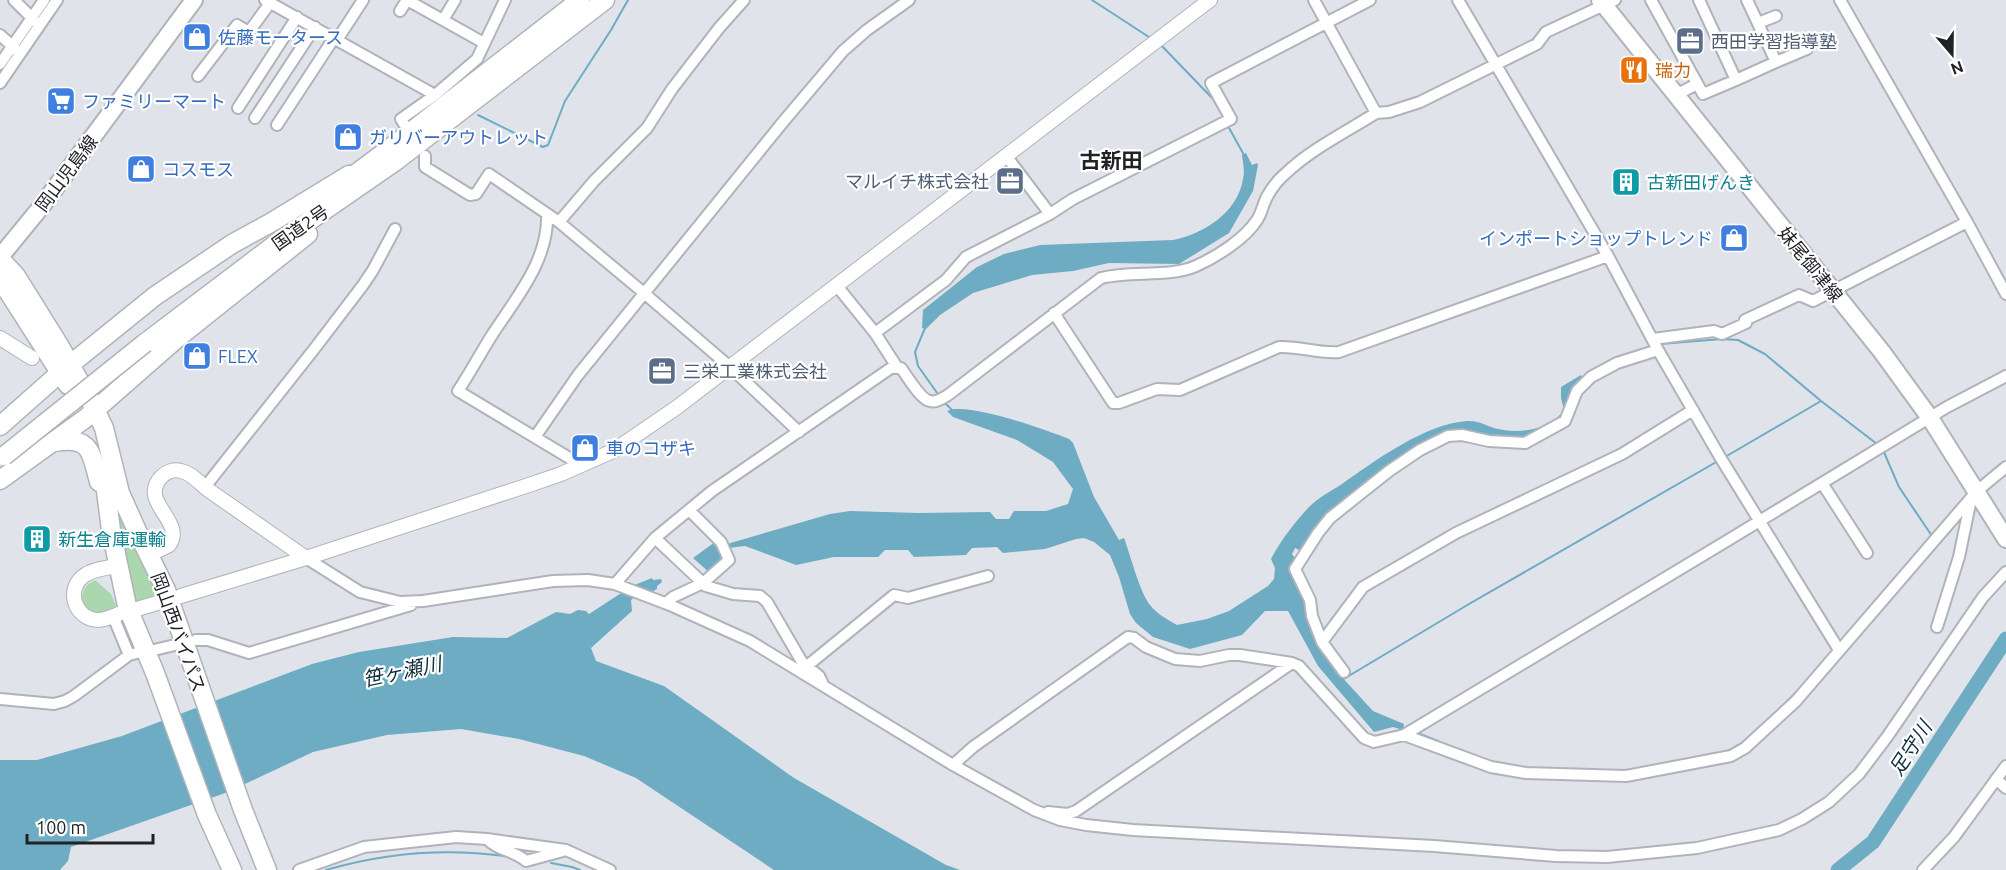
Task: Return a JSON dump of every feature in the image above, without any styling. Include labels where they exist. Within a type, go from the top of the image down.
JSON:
[{"type":"highway","name":"国道2号","points":[[389,158],[580,0]]},
{"type":"highway","name":"国道2号","points":[[1,455],[270,235],[389,158],[605,0]]},
{"type":"highway","points":[[0,480],[55,442],[175,340],[334,215],[389,158]]},
{"type":"highway","points":[[0,426],[66,368],[155,296],[190,271],[389,158]]},
{"type":"highway","points":[[0,258],[16,276],[66,368]]},
{"type":"highway","points":[[0,264],[4,285],[66,368]]},
{"type":"highway","points":[[115,476],[117,461],[110,423],[117,399],[167,351],[175,340]]},
{"type":"highway","name":"岡山西バイパス","points":[[66,368],[91,413],[104,428],[115,476],[127,510],[166,590],[191,666],[267,870]]},
{"type":"highway","name":"岡山西バイパス","points":[[91,413],[92,431],[105,479],[117,566],[127,606],[155,673],[207,815],[232,870]]},
{"type":"highway","points":[[55,442],[72,439],[81,442],[88,450],[94,461],[111,530]]},
{"type":"main road","name":"岡山児島線","points":[[0,258],[41,207],[194,0]]},
{"type":"main road","name":"妹尾御津線","points":[[1606,2],[1676,95],[1882,352],[1930,418],[2006,539]]},
{"type":"street","points":[[14,0],[35,22]]},
{"type":"street","points":[[35,22],[44,0]]},
{"type":"street","points":[[0,83],[16,49],[35,22],[57,0]]},
{"type":"street","points":[[277,125],[363,0]]},
{"type":"street","points":[[400,11],[407,0],[484,43]]},
{"type":"street","points":[[443,20],[455,0]]},
{"type":"street","points":[[404,124],[401,119],[435,95],[477,59],[505,0]]},
{"type":"street","points":[[559,222],[594,181],[647,128],[672,89],[719,28],[744,0]]},
{"type":"street","points":[[535,437],[578,375],[843,51],[867,30],[909,0]]},
{"type":"street","points":[[181,596],[529,485],[613,450],[647,429],[730,367],[1210,0]]},
{"type":"street","points":[[1314,0],[1376,113]]},
{"type":"street","points":[[875,333],[945,280],[966,257],[1050,214],[1072,199],[1231,119],[1211,83],[1370,0]]},
{"type":"street","points":[[1458,0],[1608,256],[1690,412],[1837,648]]},
{"type":"street","points":[[1651,0],[1702,94],[1807,49]]},
{"type":"street","points":[[1699,0],[1736,80]]},
{"type":"street","points":[[1747,0],[1776,62]]},
{"type":"street","points":[[1840,0],[2006,294]]},
{"type":"street","points":[[198,76],[237,25],[249,32],[267,2],[337,38],[435,95]]},
{"type":"street","points":[[837,286],[875,333],[897,367],[901,368],[924,399],[930,402],[937,401],[948,395],[1101,278],[1117,274],[1183,271],[1206,260],[1248,234],[1259,218],[1268,195],[1284,174],[1302,159],[1376,113],[1389,112],[1420,102],[1537,44],[1546,32],[1606,2]]},
{"type":"street","points":[[1758,23],[1776,16]]},
{"type":"street","points":[[238,108],[297,17]]},
{"type":"street","points":[[255,118],[315,27]]},
{"type":"street","points":[[0,35],[16,49]]},
{"type":"street","points":[[0,64],[16,49]]},
{"type":"street","points":[[1676,95],[1697,84]]},
{"type":"street","points":[[425,156],[425,166],[470,195],[476,194],[489,174],[559,222],[730,367],[799,432]]},
{"type":"street","points":[[1007,157],[1050,214]]},
{"type":"street","points":[[547,214],[548,230],[536,263],[523,289],[458,392],[581,465]]},
{"type":"street","points":[[1344,672],[1322,642],[1312,616],[1310,600],[1294,569],[1318,533],[1336,512],[1400,463],[1448,436],[1462,435],[1520,444],[1543,435],[1565,421],[1577,391],[1591,377],[1617,363],[1655,347],[1714,332],[1722,334],[1746,323],[1745,320],[1799,295],[1813,301],[1967,222]]},
{"type":"street","points":[[205,487],[363,285],[395,229]]},
{"type":"street","points":[[1054,313],[1113,403],[1119,403],[1157,389],[1180,390],[1279,347],[1293,346],[1324,353],[1340,352],[1608,256]]},
{"type":"street","points":[[0,338],[32,358]]},
{"type":"street","points":[[615,584],[655,538],[712,490],[891,368],[897,367]]},
{"type":"street","points":[[953,765],[973,747],[1128,638],[1134,638],[1153,650],[1175,659],[1200,661],[1229,655],[1292,663],[1299,666],[1364,738],[1374,742],[1404,735],[1947,407],[2006,376]]},
{"type":"street","points":[[1322,642],[1363,587],[1456,533],[1622,454],[1690,412]]},
{"type":"street","points":[[1404,735],[1491,767],[1526,773],[1626,776],[1731,756],[1745,748],[1796,701],[1837,648],[1974,491],[2006,467]]},
{"type":"street","points":[[149,555],[169,545],[173,534],[172,526],[158,504],[155,492],[157,483],[163,475],[172,470],[180,470],[189,474],[306,558],[360,592],[400,602],[423,601],[553,581],[588,580],[615,584],[663,603],[750,641],[953,765],[1041,813],[1060,820],[1133,830],[1434,846],[1556,856],[1607,856],[1697,848],[1779,830],[1829,802],[1859,774],[1983,597],[2006,572]]},
{"type":"street","points":[[1822,483],[1867,553]]},
{"type":"street","points":[[1937,627],[1959,557],[1974,491]]},
{"type":"street","points":[[663,603],[703,583],[729,560],[724,548],[689,510]]},
{"type":"street","points":[[655,538],[703,583],[723,592],[760,596],[767,602],[802,662],[819,676],[822,685]]},
{"type":"street","points":[[0,699],[54,704],[65,701],[133,654],[117,615],[99,620],[89,618],[80,613],[74,603],[73,592],[77,582],[84,575],[117,566]]},
{"type":"street","points":[[807,666],[894,595],[908,598],[988,576]]},
{"type":"street","points":[[137,609],[164,601]]},
{"type":"street","points":[[196,640],[208,640],[249,653],[423,601]]},
{"type":"street","points":[[154,650],[179,644]]},
{"type":"street","points":[[1041,813],[1068,814],[1076,811],[1292,663]]},
{"type":"street","points":[[1923,870],[1954,837],[2006,766]]},
{"type":"street","points":[[1996,779],[2006,788]]},
{"type":"street","points":[[299,870],[364,847],[456,837],[566,850],[591,865],[610,870]]},
{"type":"street","points":[[487,839],[495,847],[517,854],[527,866],[566,850]]},
{"type":"green space","points":[[122,515],[143,557],[154,587],[161,592],[148,601],[134,601],[118,517]]},
{"type":"green space","points":[[95,580],[111,594],[116,606],[100,612],[87,608],[82,599],[83,594],[85,588]]},
{"type":"water","points":[[1246,153],[1252,165],[1257,163],[1258,165],[1253,191],[1229,233],[1179,264],[1109,263],[1073,271],[1032,275],[973,293],[940,315],[926,329],[922,328],[923,310],[977,267],[1004,254],[1040,245],[1173,240],[1196,233],[1218,220],[1234,202],[1244,176],[1242,155]]},
{"type":"water","points":[[1581,375],[1583,379],[1568,395],[1566,417],[1521,441],[1467,431],[1388,468],[1301,551],[1295,548],[1292,554],[1295,558],[1289,571],[1305,599],[1340,675],[1373,711],[1404,724],[1403,730],[1393,727],[1374,732],[1318,666],[1288,611],[1265,611],[1242,635],[1190,649],[1153,637],[1136,623],[1130,614],[1110,555],[1094,542],[1084,538],[1045,549],[1003,553],[997,547],[972,548],[966,555],[914,557],[908,550],[885,550],[878,557],[834,557],[796,565],[745,546],[728,548],[727,544],[830,514],[850,511],[990,512],[996,519],[1009,519],[1014,511],[1046,511],[1068,504],[1073,489],[1053,462],[1017,440],[953,417],[947,411],[957,409],[988,413],[1069,439],[1073,443],[1094,497],[1119,540],[1124,538],[1146,599],[1156,611],[1177,625],[1207,619],[1229,611],[1268,586],[1274,579],[1275,568],[1271,559],[1283,538],[1303,513],[1320,498],[1385,454],[1435,429],[1467,421],[1516,431],[1543,426],[1558,417],[1564,410],[1561,387]]},
{"type":"water","points":[[715,542],[725,559],[710,573],[693,558]]},
{"type":"water","name":"笹ヶ瀬川","points":[[652,578],[653,580],[661,579],[662,582],[657,589],[631,600],[632,611],[591,648],[596,661],[664,686],[794,778],[946,865],[960,870],[774,870],[636,778],[584,756],[519,739],[461,729],[387,735],[313,752],[228,792],[71,847],[68,861],[60,870],[0,870],[0,760],[37,760],[122,736],[312,664],[359,652],[453,637],[507,638],[556,612],[570,614],[578,610],[589,614],[632,586]]},
{"type":"waterway","points":[[478,115],[543,147],[548,145],[565,101],[628,0]]},
{"type":"waterway","points":[[1092,0],[1152,39]]},
{"type":"waterway","points":[[1160,44],[1213,99],[1224,118]]},
{"type":"waterway","points":[[1872,47],[1879,60]]},
{"type":"waterway","points":[[0,72],[4,66]]},
{"type":"waterway","points":[[1228,126],[1244,155]]},
{"type":"waterway","points":[[925,328],[915,352],[918,366],[940,397]]},
{"type":"waterway","points":[[1660,344],[1722,339],[1738,340],[1765,354],[1877,444]]},
{"type":"waterway","points":[[943,401],[952,410]]},
{"type":"waterway","points":[[1725,457],[1821,401]]},
{"type":"waterway","points":[[1883,450],[1899,487],[1932,536]]},
{"type":"waterway","points":[[1342,680],[1718,461]]},
{"type":"waterway","points":[[1948,517],[1969,492]]},
{"type":"waterway","name":"足守川","points":[[1838,870],[1873,842],[2006,639]]},
{"type":"waterway","points":[[1782,707],[1805,683]]},
{"type":"waterway","points":[[1418,733],[1467,753]]},
{"type":"waterway","points":[[1726,752],[1745,741]]},
{"type":"waterway","points":[[326,870],[392,856],[437,852],[505,856]]},
{"type":"waterway","points":[[551,863],[580,870]]},
{"type":"place","name":"佐藤モータース","points":[[197,37]]},
{"type":"place","name":"西田学習指導塾","points":[[1690,41]]},
{"type":"place","name":"瑞力","points":[[1634,70]]},
{"type":"place","name":"ファミリーマート","points":[[61,101]]},
{"type":"place","name":"ガリバーアウトレット","points":[[348,137]]},
{"type":"place","name":"コスモス","points":[[141,169]]},
{"type":"place","name":"マルイチ株式会社","points":[[1010,181]]},
{"type":"place","name":"古新田げんき","points":[[1626,182]]},
{"type":"place","name":"インポートショップトレンド","points":[[1734,238]]},
{"type":"place","name":"FLEX","points":[[197,356]]},
{"type":"place","name":"三栄工業株式会社","points":[[662,371]]},
{"type":"place","name":"車のコザキ","points":[[585,448]]},
{"type":"place","name":"新生倉庫運輸","points":[[37,539]]},
{"type":"district","name":"古新田","points":[[1111,160]]}]
